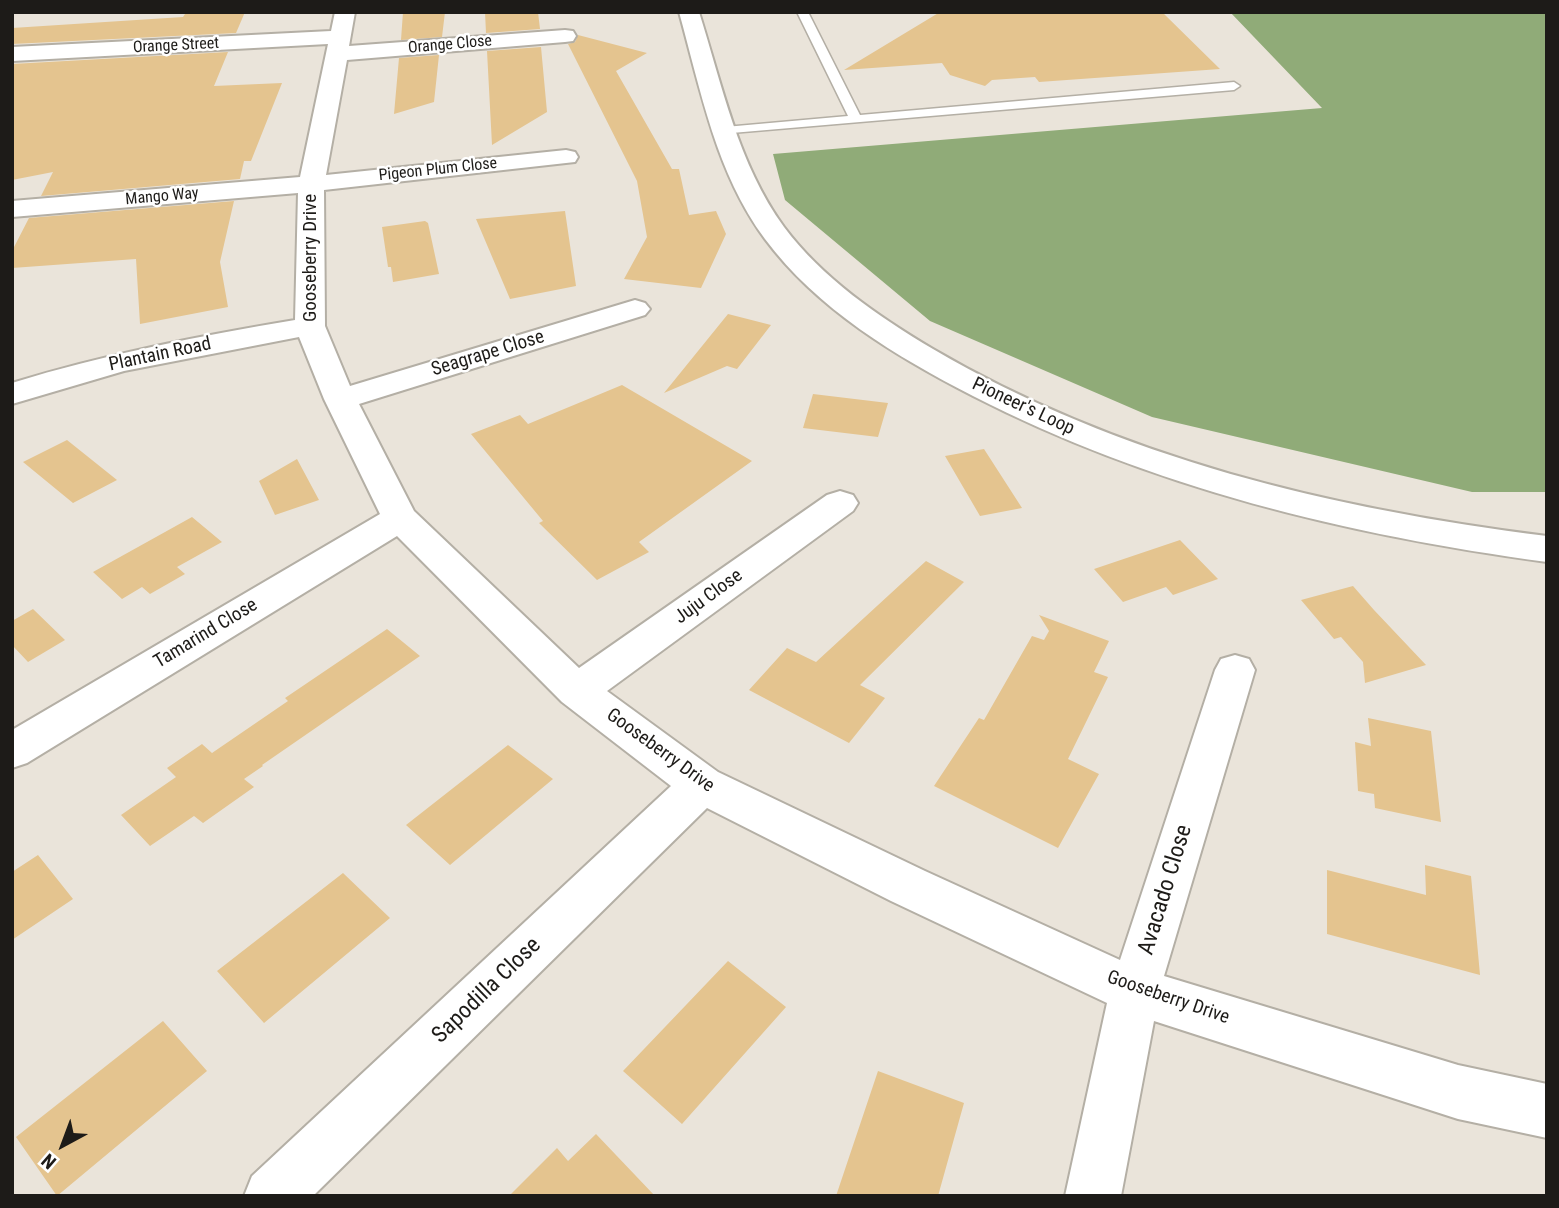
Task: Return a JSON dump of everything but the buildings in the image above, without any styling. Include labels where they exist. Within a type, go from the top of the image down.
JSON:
[{"type":"street","name":"Pioneer's Loop","points":[[689,12],[725,131],[748,193],[777,236],[820,282],[866,319],[917,353],[1002,399],[1090,438],[1177,470],[1278,500],[1378,524],[1482,542],[1547,549]]},
{"type":"street","name":"Orange Close","points":[[340,34],[565,36]]},
{"type":"street","name":"Orange Street","points":[[12,54],[340,34]]},
{"type":"street","name":"Gooseberry Drive","points":[[340,34],[311,184],[310,326],[340,399],[400,518],[577,691],[702,785],[908,886],[1135,991],[1458,1091],[1547,1111]]},
{"type":"street","name":"Pigeon Plum Close","points":[[311,184],[566,157]]},
{"type":"street","name":"Mango Way","points":[[12,209],[311,184]]},
{"type":"street","name":"Seagrape Close","points":[[340,399],[635,309]]},
{"type":"street","name":"Plantain Road","points":[[12,394],[65,375],[159,353],[310,326]]},
{"type":"street","name":"Juju Close","points":[[577,691],[840,503]]},
{"type":"street","name":"Tamarind Close","points":[[12,751],[400,518]]},
{"type":"street","name":"Avacado Close","points":[[1093,1196],[1135,991],[1235,670]]},
{"type":"street","name":"Sapodilla Close","points":[[272,1196],[702,785]]},
{"type":"lane","points":[[802,12],[855,118]]},
{"type":"lane","points":[[725,131],[1234,86]]},
{"type":"green space","points":[[1230,12],[1547,12],[1547,492],[1472,492],[1152,417],[930,321],[785,200],[773,154],[1322,108]]}]
